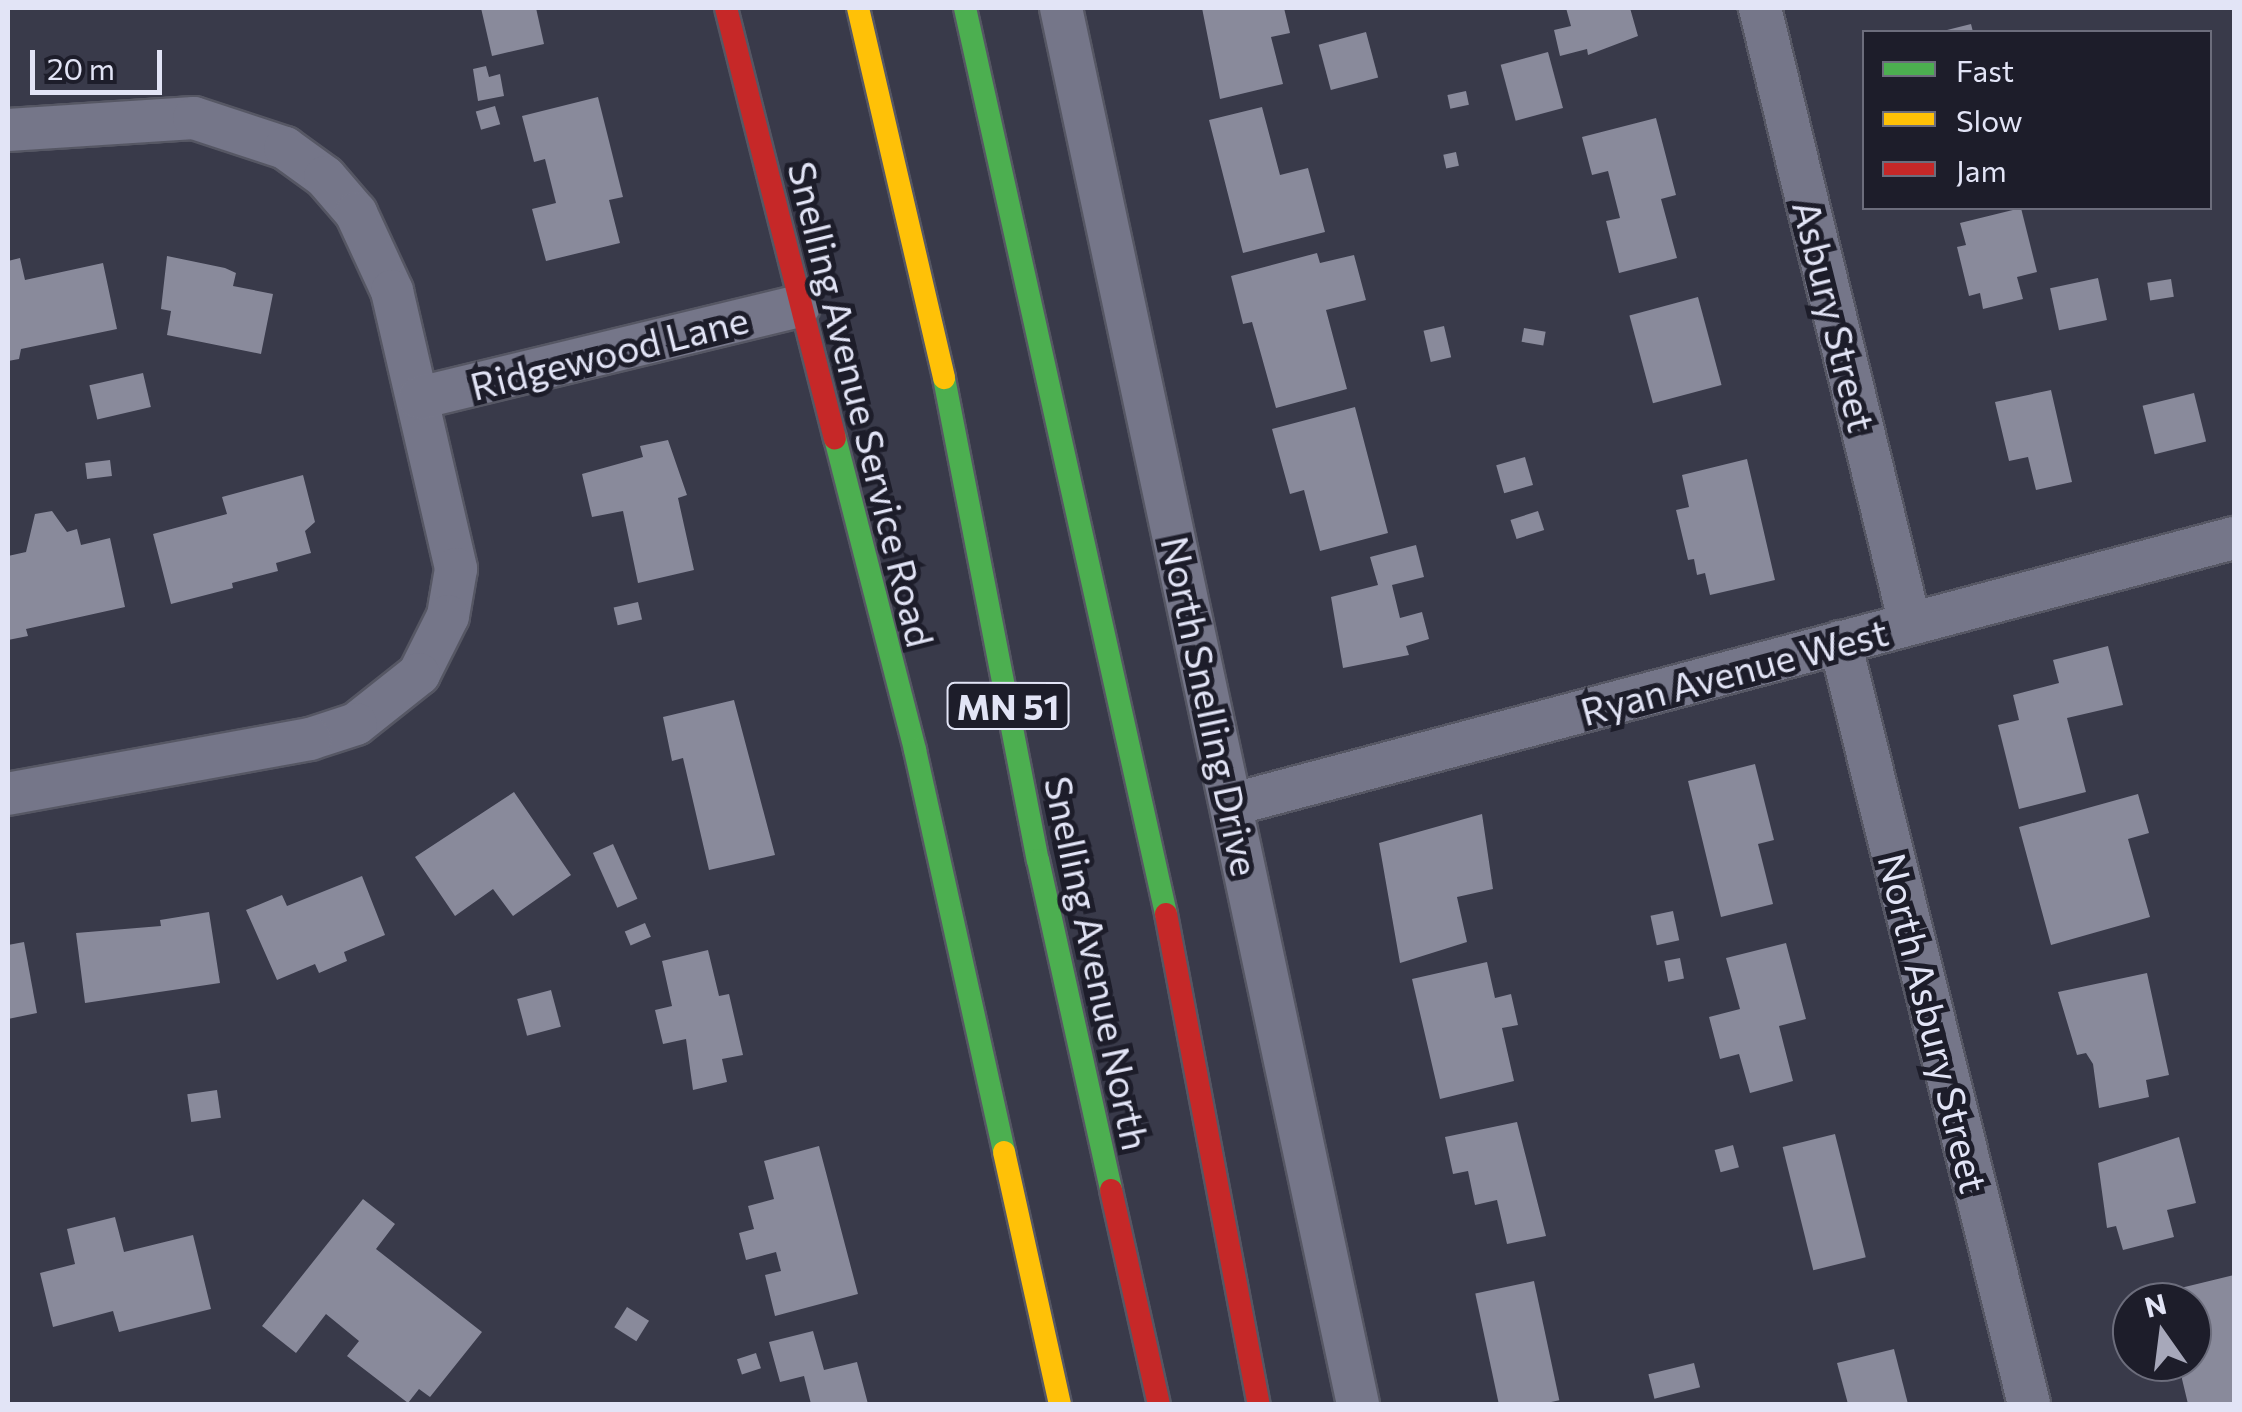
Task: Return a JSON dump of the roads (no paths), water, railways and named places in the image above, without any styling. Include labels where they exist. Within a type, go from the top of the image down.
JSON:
[{"type":"main road","name":"Snelling Avenue Service Road","points":[[726,8],[798,306],[915,750],[1060,1404]]},
{"type":"main road","name":"Snelling Avenue North","points":[[858,8],[936,338],[1038,860],[1159,1404]]},
{"type":"main road","name":"Snelling Avenue North","points":[[965,8],[1148,818],[1259,1404]]},
{"type":"street","name":"North Snelling Drive","points":[[1060,8],[1234,804],[1275,1036],[1358,1404]]},
{"type":"street","name":"Asbury Street","points":[[1760,8],[1910,624]]},
{"type":"street","points":[[8,130],[194,118],[285,148],[324,177],[380,255],[419,398],[456,569],[436,647],[384,707],[310,739],[8,794]]},
{"type":"street","name":"Ridgewood Lane","points":[[419,398],[798,306]]},
{"type":"street","name":"Ryan Avenue West","points":[[1234,804],[2234,538]]},
{"type":"street","name":"North Asbury Street","points":[[1840,642],[2029,1404]]}]
